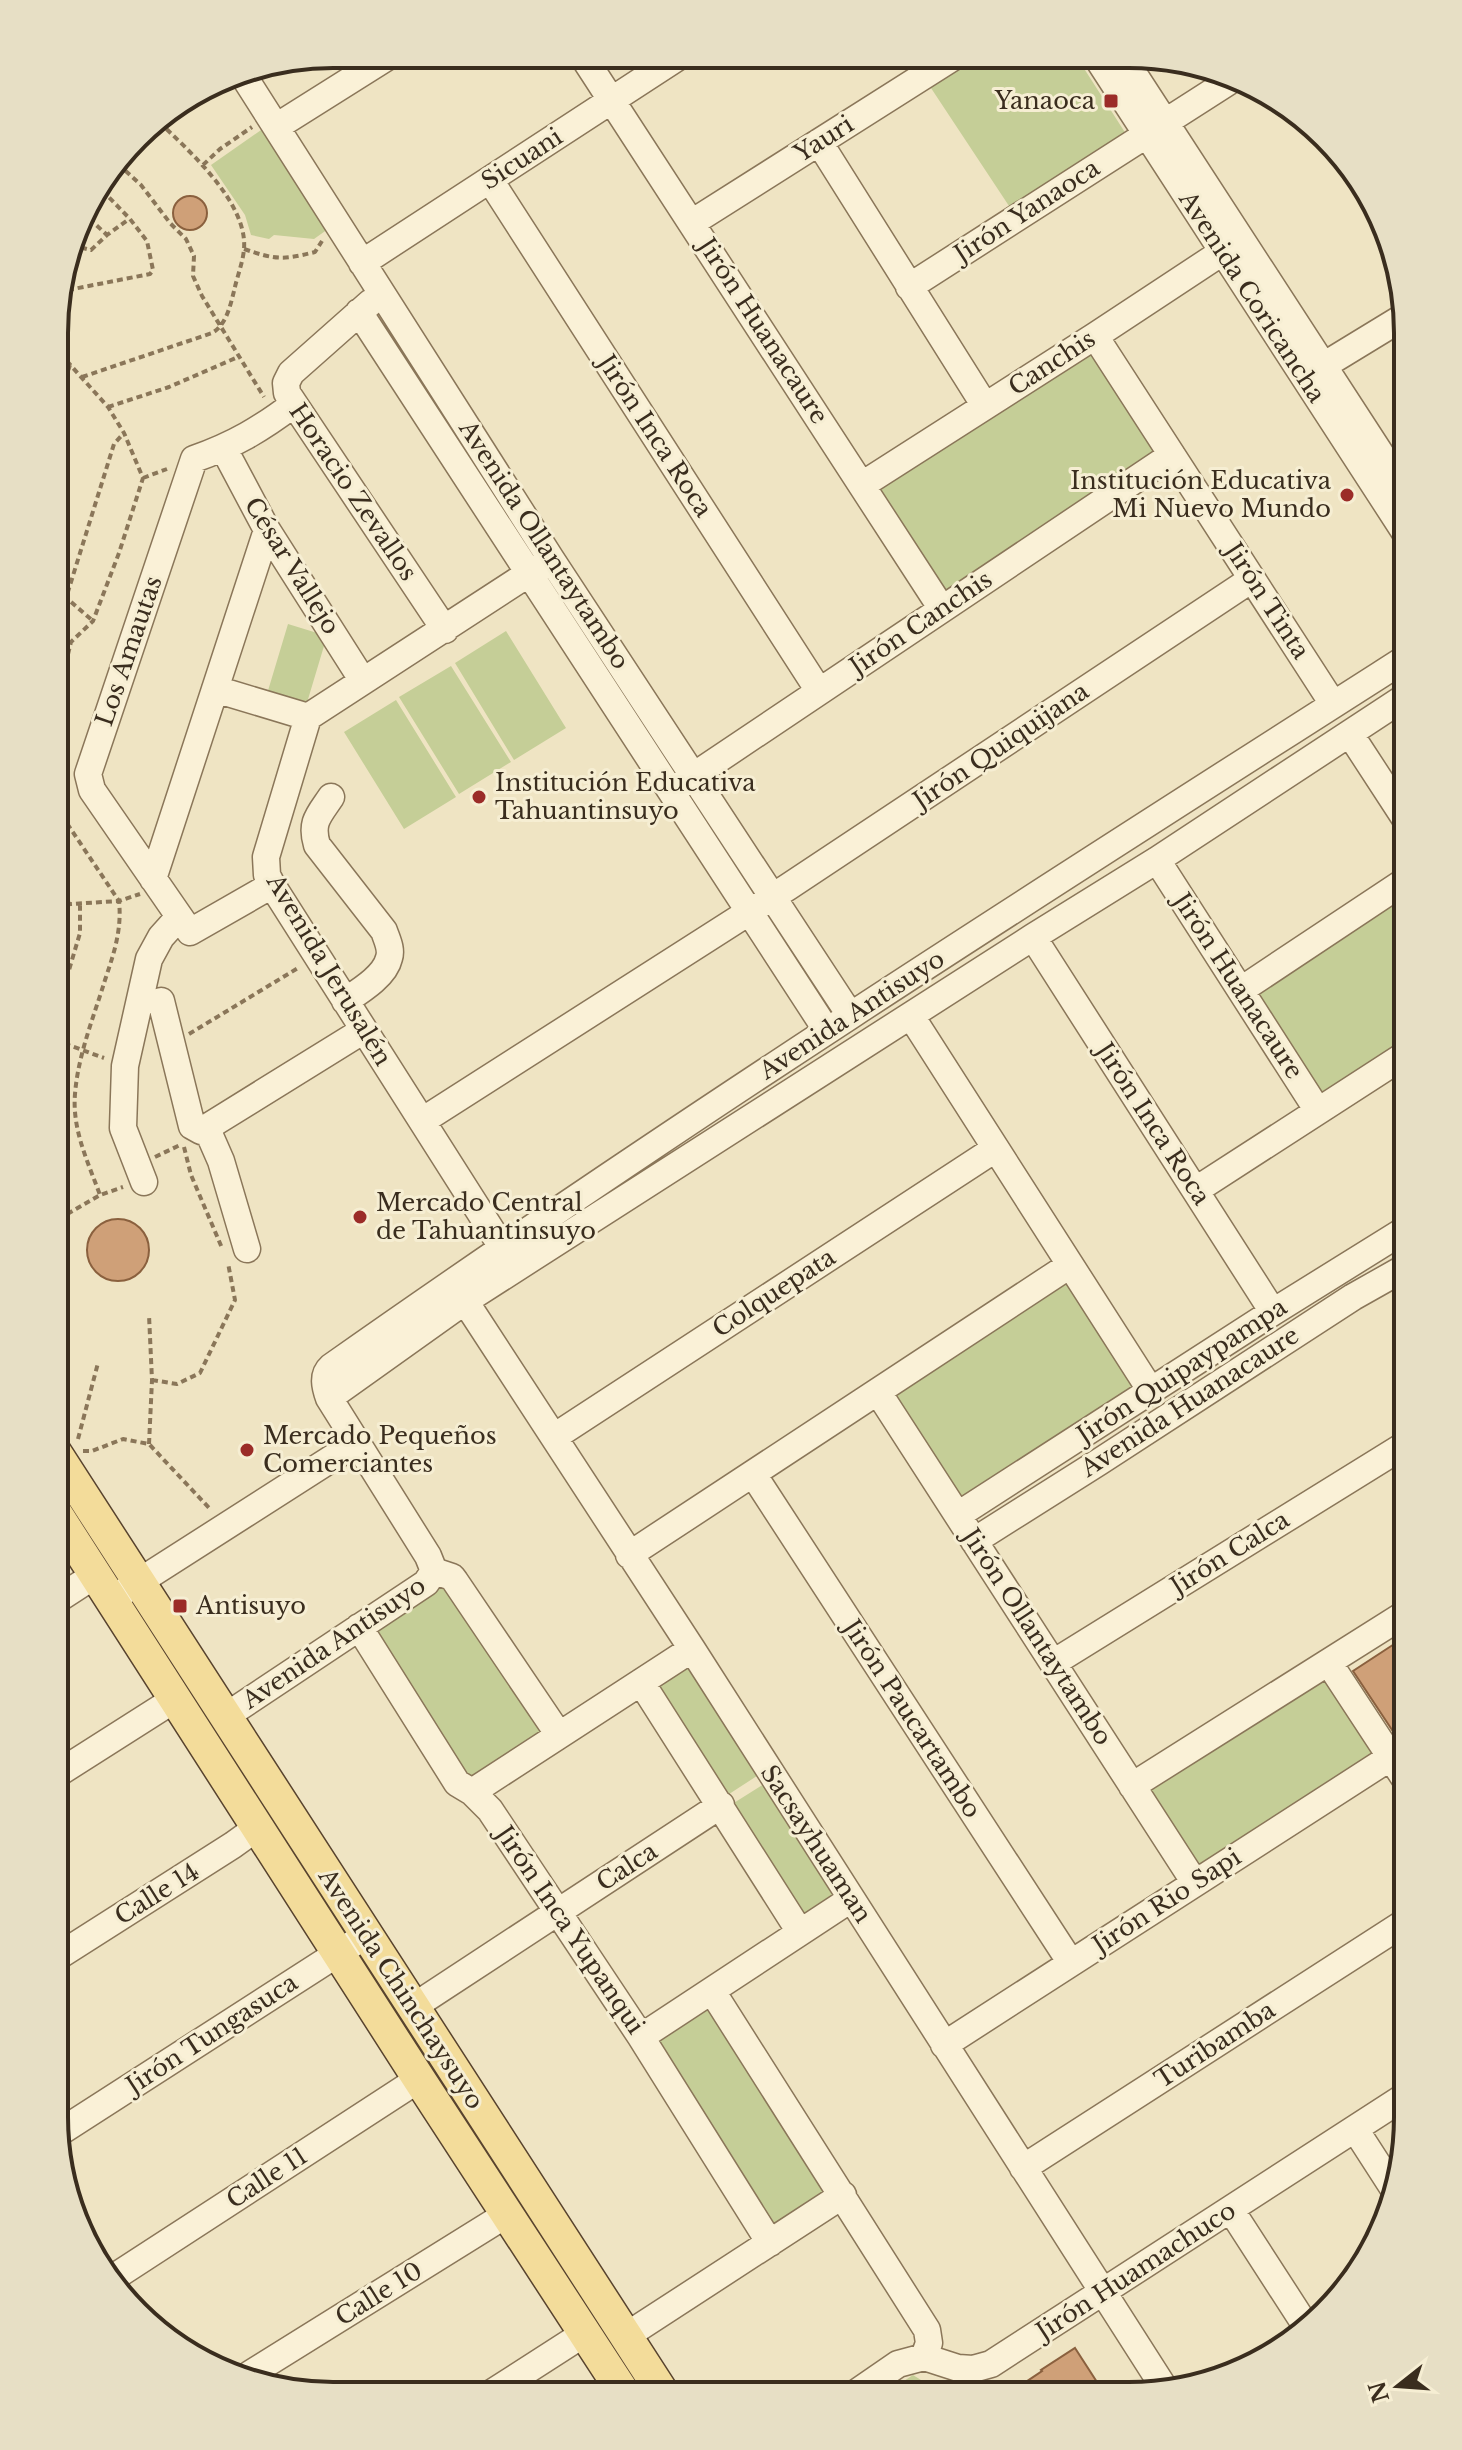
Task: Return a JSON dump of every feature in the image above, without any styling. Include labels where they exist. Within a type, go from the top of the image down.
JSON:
[{"type":"main road","points":[[68,1472],[139,1583]]},
{"type":"main road","points":[[68,1533],[103,1588]]},
{"type":"main road","name":"Avenida Chinchaysuyo","points":[[139,1583],[656,2382]]},
{"type":"main road","name":"Avenida Chinchaysuyo","points":[[103,1588],[617,2382]]},
{"type":"street","points":[[272,121],[367,68]]},
{"type":"street","name":"Jirón Huanacaure","points":[[591,68],[942,609]]},
{"type":"street","name":"Sicuani","points":[[362,263],[661,68]]},
{"type":"street","name":"Yauri","points":[[693,222],[936,68]]},
{"type":"street","name":"Avenida Coricancha","points":[[1106,68],[1155,129],[1232,245],[1394,514]]},
{"type":"street","name":"Avenida Coricancha","points":[[1127,68],[1155,129]]},
{"type":"street","name":"Avenida Ollantaytambo","points":[[248,83],[551,559],[850,1015]]},
{"type":"street","name":"Jirón Yanaoca","points":[[909,287],[1223,86]]},
{"type":"street","points":[[819,142],[985,406]]},
{"type":"street","name":"Jirón Inca Roca","points":[[490,180],[819,691]]},
{"type":"street","name":"Avenida Coricancha","points":[[1232,245],[1323,366],[1394,472]]},
{"type":"street","name":"Canchis","points":[[862,485],[1232,245]]},
{"type":"street","name":"Horacio Zevallos","points":[[381,292],[291,373],[286,383],[285,410],[445,630]]},
{"type":"street","name":"Avenida Ollantaytambo","points":[[359,312],[827,1031]]},
{"type":"street","points":[[1323,366],[1393,323]]},
{"type":"street","name":"Jirón Tinta","points":[[1095,336],[1333,704]]},
{"type":"street","name":"Los Amautas","points":[[185,924],[92,790],[88,774],[194,459],[224,449],[260,429],[285,410]]},
{"type":"street","name":"César Vallejo","points":[[224,449],[267,530],[363,681]]},
{"type":"street","name":"Jirón Canchis","points":[[670,791],[1172,455]]},
{"type":"street","points":[[153,879],[267,530]]},
{"type":"street","points":[[215,689],[308,717],[551,559]]},
{"type":"street","name":"Jirón Quiquijana","points":[[422,1121],[774,896],[1252,579]]},
{"type":"street","name":"Avenida Antisuyo","points":[[226,1716],[426,1583],[434,1571],[428,1556],[329,1398],[325,1386],[331,1367],[502,1247],[850,1015],[1394,666]]},
{"type":"street","name":"Avenida Antisuyo","points":[[329,1398],[465,1301],[1157,860],[1394,705]]},
{"type":"street","name":"Avenida Jerusalén","points":[[308,717],[266,857],[267,875],[502,1247]]},
{"type":"street","points":[[1350,734],[1394,801]]},
{"type":"street","points":[[331,797],[314,822],[317,845],[384,931],[390,947],[384,968],[361,991],[345,1001]]},
{"type":"street","name":"Jirón Huanacaure","points":[[1157,860],[1318,1111]]},
{"type":"street","points":[[140,1174],[123,1128],[125,1066],[149,959],[161,937],[272,885]]},
{"type":"street","points":[[1241,990],[1394,889]]},
{"type":"street","name":"Jirón Inca Roca","points":[[1033,937],[1273,1312]]},
{"type":"street","points":[[161,1001],[195,1132],[221,1161],[247,1249]]},
{"type":"street","points":[[911,1016],[1151,1391]]},
{"type":"street","points":[[195,1132],[364,1030]]},
{"type":"street","points":[[1196,1190],[1394,1062]]},
{"type":"street","name":"Colquepata","points":[[554,1437],[995,1149]]},
{"type":"street","name":"Jirón Quipaypampa","points":[[958,1515],[1393,1237]]},
{"type":"street","points":[[629,1555],[1070,1265]]},
{"type":"street","name":"Avenida Huanacaure","points":[[974,1541],[1353,1297],[1393,1274]]},
{"type":"street","name":"Sacsayhuaman","points":[[465,1301],[692,1649],[1159,2380]]},
{"type":"street","name":"Jirón Ollantaytambo","points":[[878,1392],[1195,1883]]},
{"type":"street","points":[[68,1597],[139,1583],[356,1443]]},
{"type":"street","name":"Jirón Calca","points":[[1053,1663],[1393,1452]]},
{"type":"street","name":"Jirón Paucartambo","points":[[753,1474],[1071,1963]]},
{"type":"street","points":[[434,1571],[452,1577],[559,1735]]},
{"type":"street","points":[[1132,1786],[1393,1621]]},
{"type":"street","name":"Jirón Inca Yupanqui","points":[[359,1627],[457,1783],[472,1792],[490,1810],[641,2037],[770,2243]]},
{"type":"street","points":[[472,1792],[692,1649]]},
{"type":"street","points":[[1329,1663],[1393,1760]]},
{"type":"street","points":[[641,1682],[800,1932]]},
{"type":"street","points":[[68,1767],[175,1699]]},
{"type":"street","name":"Jirón Rio Sapi","points":[[944,2045],[1391,1757]]},
{"type":"street","name":"Calca","points":[[413,2007],[721,1805]]},
{"type":"street","name":"Calle 14","points":[[68,1950],[258,1827]]},
{"type":"street","points":[[641,2037],[851,1899]]},
{"type":"street","name":"Turibamba","points":[[1023,2168],[1393,1930]]},
{"type":"street","name":"Jirón Tungasuca","points":[[69,2127],[367,1935]]},
{"type":"street","points":[[712,1991],[927,2330],[929,2343],[924,2357],[898,2364],[872,2382]]},
{"type":"street","name":"Calle 11","points":[[120,2273],[419,2079]]},
{"type":"street","name":"Jirón Huamachuco","points":[[924,2357],[958,2368],[973,2369],[991,2364],[1393,2104]]},
{"type":"street","points":[[1355,2129],[1387,2178]]},
{"type":"street","points":[[626,2336],[843,2195]]},
{"type":"street","points":[[1231,2210],[1301,2318]]},
{"type":"street","name":"Calle 10","points":[[256,2370],[507,2214]]},
{"type":"street","points":[[509,2382],[585,2333]]},
{"type":"path","points":[[203,165],[220,149],[272,121]]},
{"type":"path","points":[[82,377],[212,333],[221,328],[230,306],[244,249],[239,215],[203,165],[165,128]]},
{"type":"path","points":[[125,170],[186,239],[194,256],[193,276],[221,328],[238,357],[285,410]]},
{"type":"path","points":[[72,289],[150,274],[153,270],[147,241],[107,196]]},
{"type":"path","points":[[82,247],[91,250],[130,219]]},
{"type":"path","points":[[93,222],[107,235]]},
{"type":"path","points":[[244,249],[285,259],[315,252],[323,239],[340,228]]},
{"type":"path","points":[[108,407],[169,387],[238,357]]},
{"type":"path","points":[[68,363],[108,407],[124,433],[143,478],[93,621],[71,642],[68,654]]},
{"type":"path","points":[[68,371],[70,365]]},
{"type":"path","points":[[68,592],[114,444],[124,433]]},
{"type":"path","points":[[68,600],[93,621]]},
{"type":"path","points":[[68,825],[119,901],[121,919],[118,940],[84,1050],[75,1094],[77,1132],[100,1195]]},
{"type":"path","points":[[68,902],[70,905],[119,901],[149,891],[153,879]]},
{"type":"path","points":[[68,973],[80,933],[80,904]]},
{"type":"path","points":[[173,1044],[317,956]]},
{"type":"path","points":[[68,1044],[125,1066]]},
{"type":"path","points":[[68,1212],[140,1174],[195,1132]]},
{"type":"path","points":[[152,1380],[177,1384],[200,1373],[235,1300],[228,1264],[191,1175],[195,1132]]},
{"type":"path","points":[[149,1315],[152,1380],[149,1444]]},
{"type":"path","points":[[98,1363],[75,1452],[92,1451],[123,1439],[149,1444],[226,1527]]},
{"type":"green space","points":[[955,68],[1084,68],[1126,134],[1011,209],[929,85]]},
{"type":"green space","points":[[264,128],[328,229],[314,239],[274,235],[269,239],[251,235],[245,215],[211,165]]},
{"type":"green space","points":[[1094,343],[1166,453],[944,602],[869,486]]},
{"type":"green space","points":[[288,624],[327,636],[306,706],[267,694]]},
{"type":"green space","points":[[506,631],[566,728],[514,760],[455,663]]},
{"type":"green space","points":[[451,666],[511,762],[459,794],[399,697]]},
{"type":"green space","points":[[396,700],[456,797],[404,829],[344,732]]},
{"type":"green space","points":[[1394,896],[1394,1047],[1317,1095],[1250,991]]},
{"type":"green space","points":[[1067,1277],[1139,1388],[960,1503],[889,1395]]},
{"type":"green space","points":[[448,1578],[548,1733],[469,1785],[369,1630]]},
{"type":"green space","points":[[689,1658],[763,1772],[723,1798],[648,1685]]},
{"type":"green space","points":[[1326,1671],[1380,1755],[1198,1874],[1143,1786]]},
{"type":"green space","points":[[767,1782],[840,1895],[801,1922],[729,1806]]},
{"type":"green space","points":[[710,1998],[835,2193],[770,2235],[648,2039]]},
{"type":"green space","points":[[913,2375],[924,2382],[902,2382]]},
{"type":"building","points":[[190,196],[202,201],[207,213],[202,225],[190,230],[178,225],[173,213],[178,201]]},
{"type":"building","points":[[118,1219],[140,1228],[149,1250],[140,1272],[118,1281],[96,1272],[87,1250],[96,1228]]},
{"type":"building","points":[[1393,1645],[1393,1732],[1353,1671]]},
{"type":"building","points":[[1075,2348],[1097,2382],[1026,2382]]},
{"type":"place","name":"Yanaoca","points":[[1111,101]]},
{"type":"place","name":"Institución Educativa Mi Nuevo Mundo","points":[[1347,495]]},
{"type":"place","name":"Institución Educativa Tahuantinsuyo","points":[[479,797]]},
{"type":"place","name":"Mercado Central de Tahuantinsuyo","points":[[360,1217]]},
{"type":"place","name":"Mercado Pequeños Comerciantes","points":[[247,1450]]},
{"type":"place","name":"Antisuyo","points":[[180,1606]]}]
